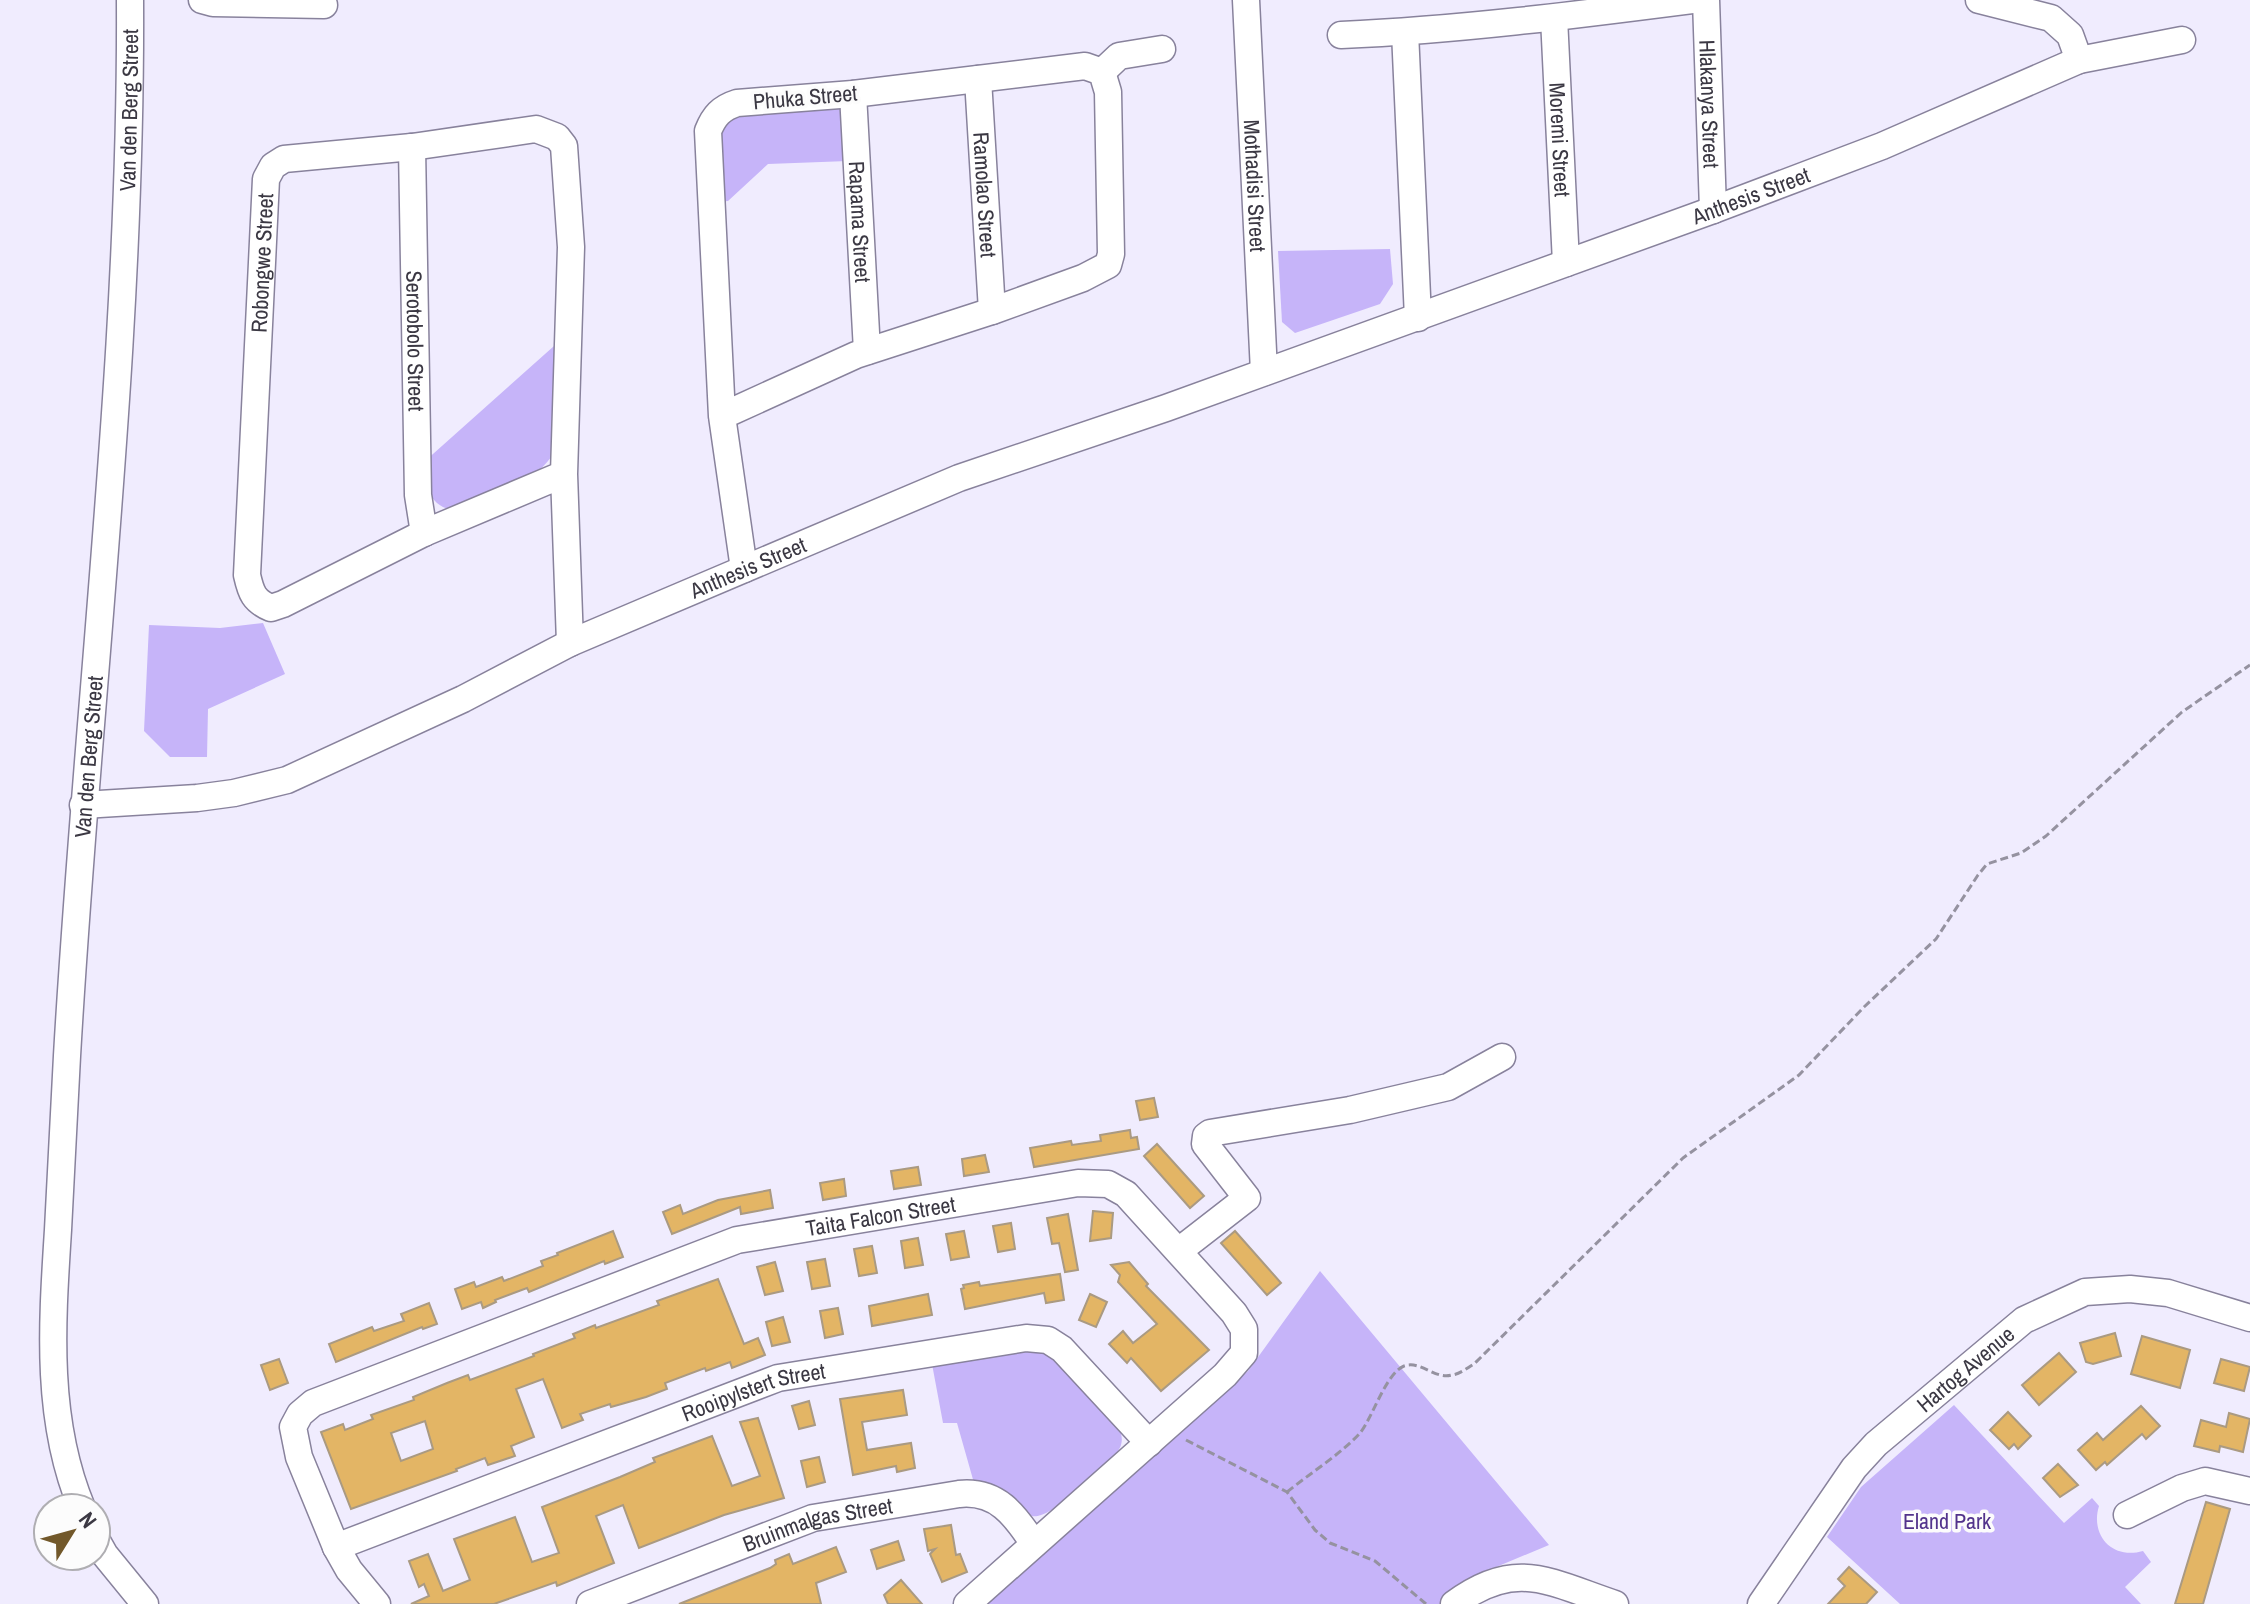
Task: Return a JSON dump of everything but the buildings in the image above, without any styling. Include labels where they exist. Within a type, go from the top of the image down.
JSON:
[{"type":"street","name":"Van den Berg Street","points":[[75,1492],[61,1442],[52,1343],[83,805],[116,394],[125,221],[130,0]]},
{"type":"street","points":[[202,0],[213,3],[324,5]]},
{"type":"street","name":"Mothadisi Street","points":[[1246,0],[1264,372]]},
{"type":"street","points":[[1341,35],[1554,18],[1692,0]]},
{"type":"street","name":"Hlakanya Street","points":[[1706,0],[1713,210]]},
{"type":"street","points":[[1979,0],[2051,18],[2070,35],[2079,60]]},
{"type":"street","name":"Moremi Street","points":[[1554,18],[1566,263]]},
{"type":"street","points":[[1405,32],[1418,318]]},
{"type":"street","name":"Anthesis Street","points":[[83,805],[208,797],[287,780],[463,699],[570,643],[959,478],[1166,408],[1713,210],[1882,146],[2079,60],[2182,40]]},
{"type":"street","points":[[722,416],[867,351],[992,311],[1083,278],[1108,265],[1111,254],[1108,92],[1102,72],[1119,56],[1162,49]]},
{"type":"street","name":"Phuka Street","points":[[744,569],[722,416],[708,131],[713,118],[724,107],[737,103],[853,94],[1085,66],[1102,72]]},
{"type":"street","name":"Ramolao Street","points":[[978,79],[992,311]]},
{"type":"street","name":"Rapama Street","points":[[853,94],[867,351]]},
{"type":"street","name":"Robongwe Street","points":[[564,474],[424,533],[271,608],[251,594],[247,575],[266,179],[273,166],[284,159],[412,147],[536,129],[557,137],[564,146],[571,247],[564,474],[570,643]]},
{"type":"street","name":"Serotobolo Street","points":[[412,147],[418,495],[424,533]]},
{"type":"street","points":[[1180,1250],[1247,1198],[1205,1144],[1206,1136],[1210,1133],[1350,1110],[1448,1087],[1502,1057]]},
{"type":"street","name":"Taita Falcon Street","points":[[377,1604],[349,1570],[336,1547],[293,1436],[293,1427],[305,1408],[372,1379],[715,1247],[753,1237],[1092,1182],[1108,1184],[1126,1194],[1180,1250],[1241,1322],[1245,1347],[1237,1363],[967,1604]]},
{"type":"street","name":"Hartog Avenue","points":[[1761,1604],[1854,1468],[1876,1444],[2024,1320],[2085,1292],[2130,1289],[2168,1293],[2250,1318]]},
{"type":"street","name":"Rooipylstert Street","points":[[336,1547],[778,1378],[1026,1338],[1048,1340],[1062,1349],[1157,1436]]},
{"type":"street","points":[[2127,1515],[2182,1488],[2205,1481],[2250,1491]]},
{"type":"street","name":"Bruinmalgas Street","points":[[591,1604],[813,1518],[959,1494],[979,1494],[997,1501],[1013,1514],[1034,1544]]},
{"type":"street","points":[[112,1564],[145,1604]]},
{"type":"street","points":[[1454,1604],[1479,1586],[1500,1578],[1521,1577],[1541,1579],[1615,1604]]},
{"type":"path","points":[[1287,1492],[1361,1432],[1385,1389],[1403,1366],[1415,1365],[1440,1376],[1449,1376],[1474,1364],[1683,1158],[1799,1075],[1936,939],[1987,864],[2021,853],[2046,836],[2182,712],[2250,665]]},
{"type":"path","points":[[1157,1436],[1287,1492],[1315,1530],[1330,1543],[1375,1561],[1426,1604]]},
{"type":"green space","points":[[835,105],[844,113],[848,161],[768,164],[728,201],[719,202],[719,131],[733,115]]},
{"type":"green space","points":[[1390,249],[1393,284],[1380,304],[1295,333],[1282,322],[1278,251]]},
{"type":"green space","points":[[554,346],[557,448],[548,461],[526,480],[484,500],[455,511],[439,504],[430,494],[424,462]]},
{"type":"green space","points":[[263,623],[285,674],[208,709],[207,757],[170,757],[144,731],[149,625],[220,628]]},
{"type":"green space","points":[[1320,1271],[1549,1545],[1477,1575],[1444,1604],[984,1604],[1248,1371]]},
{"type":"green space","points":[[1033,1347],[1048,1350],[1119,1427],[1122,1440],[1108,1464],[1081,1489],[1053,1509],[1032,1516],[1009,1496],[974,1483],[957,1423],[943,1423],[932,1364]]},
{"type":"green space","name":"Eland Park","points":[[1954,1405],[2064,1523],[2092,1498],[2099,1506],[2098,1527],[2106,1543],[2122,1552],[2143,1551],[2151,1562],[2125,1587],[2141,1604],[1900,1604],[1827,1537],[1861,1487]]}]
